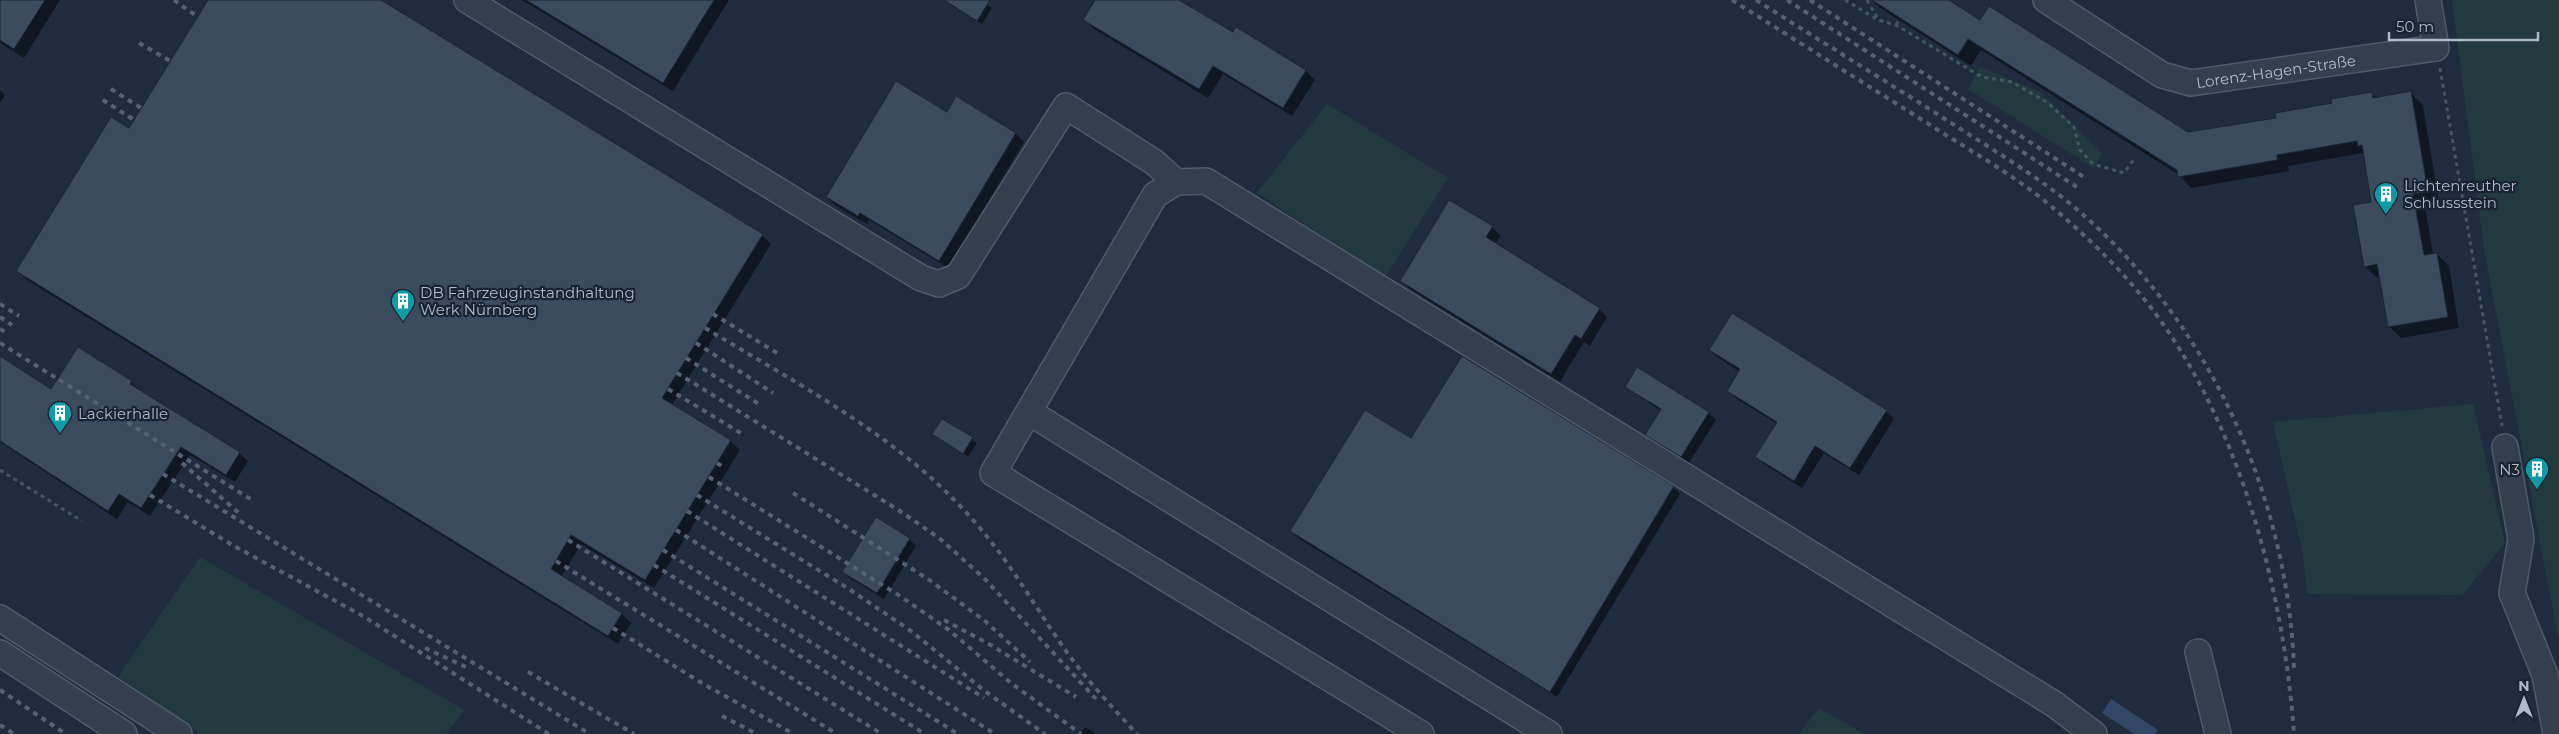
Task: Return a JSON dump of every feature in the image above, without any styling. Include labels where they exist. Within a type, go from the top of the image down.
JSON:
[{"type":"street","points":[[468,0],[913,273],[939,284],[958,276],[1066,106],[1154,162],[1176,182]]},
{"type":"street","name":"Lorenz-Hagen-Straße","points":[[2046,0],[2162,75],[2191,84],[2436,48]]},
{"type":"street","points":[[2428,0],[2436,48]]},
{"type":"street","points":[[1421,734],[993,473],[1155,195],[1176,182],[1206,181],[2046,699],[2094,734]]},
{"type":"street","points":[[1028,412],[1549,734]]},
{"type":"street","points":[[2505,447],[2521,539],[2512,593],[2545,675],[2556,734]]},
{"type":"street","points":[[0,618],[179,734]]},
{"type":"street","points":[[2198,652],[2218,734]]},
{"type":"street","points":[[0,653],[124,734]]},
{"type":"path","points":[[1845,0],[1878,20],[1896,25],[1982,78],[2012,82],[2048,103],[2074,127],[2080,150],[2093,164],[2124,173],[2134,159]]},
{"type":"path","points":[[1867,0],[1878,20]]},
{"type":"path","points":[[1896,25],[1900,18]]},
{"type":"path","points":[[2436,48],[2505,447]]},
{"type":"path","points":[[0,470],[82,521]]},
{"type":"green space","points":[[2452,0],[2559,0],[2559,642],[2484,249]]},
{"type":"green space","points":[[1980,67],[2040,92],[2102,153],[2094,168],[1968,89]]},
{"type":"green space","points":[[1327,104],[1448,178],[1385,277],[1257,193]]},
{"type":"green space","points":[[2473,404],[2505,543],[2462,595],[2307,594],[2303,555],[2273,422]]},
{"type":"green space","points":[[200,557],[464,710],[446,734],[201,734],[118,677]]},
{"type":"green space","points":[[1819,708],[1865,734],[1799,734]]},
{"type":"water","points":[[2111,699],[2158,730],[2155,734],[2134,734],[2102,713]]},
{"type":"building","points":[[0,0],[45,0],[14,49],[0,40]]},
{"type":"building","name":"DB Fahrzeuginstandhaltung Werk Nürnberg","points":[[208,0],[381,0],[763,234],[662,398],[731,440],[645,580],[571,535],[551,569],[622,613],[608,636],[16,271],[111,117],[129,128]]},
{"type":"building","points":[[526,0],[714,0],[663,83]]},
{"type":"building","points":[[944,0],[990,0],[977,21]]},
{"type":"building","points":[[1095,0],[1179,0],[1233,32],[1236,27],[1306,70],[1283,108],[1213,66],[1199,89],[1083,20]]},
{"type":"building","name":"Lichtenreuther Schlussstein","points":[[1872,0],[1949,0],[1980,20],[1989,6],[2188,132],[2276,118],[2275,113],[2332,103],[2331,99],[2372,92],[2373,98],[2411,91],[2428,192],[2413,194],[2424,255],[2437,253],[2448,317],[2388,327],[2377,264],[2364,267],[2353,205],[2371,202],[2362,145],[2358,146],[2357,141],[2277,155],[2277,160],[2178,177],[2177,170],[1968,39],[1958,55]]},
{"type":"building","points":[[896,81],[947,112],[956,96],[1016,133],[939,261],[860,213],[858,216],[826,197]]},
{"type":"building","points":[[1449,200],[1493,226],[1486,237],[1600,308],[1581,339],[1575,335],[1551,374],[1400,281]]},
{"type":"building","points":[[1732,313],[1887,410],[1850,468],[1815,446],[1794,481],[1755,457],[1777,422],[1727,391],[1740,369],[1709,350]]},
{"type":"building","points":[[78,347],[132,381],[130,384],[240,452],[226,475],[181,447],[141,508],[119,494],[108,511],[0,441],[0,356],[51,389]]},
{"type":"building","points":[[1462,356],[1674,486],[1550,692],[1290,531],[1365,410],[1411,438]]},
{"type":"building","points":[[1637,367],[1709,412],[1681,457],[1645,435],[1661,409],[1625,387]]},
{"type":"building","points":[[942,419],[973,437],[963,454],[932,434]]},
{"type":"building","points":[[876,517],[910,538],[877,593],[842,572]]},
{"type":"railway","points":[[174,0],[198,17]]},
{"type":"railway","points":[[1732,0],[1988,161],[2032,191],[2085,236],[2144,299],[2177,344],[2205,395],[2230,449],[2250,505],[2267,563],[2279,621],[2294,734]]},
{"type":"railway","points":[[1756,0],[1994,150],[2058,194],[2121,251],[2164,302],[2201,356],[2232,415],[2257,476],[2276,539],[2288,604],[2294,669]]},
{"type":"railway","points":[[1787,0],[2080,189]]},
{"type":"railway","points":[[1810,0],[2087,179]]},
{"type":"railway","points":[[139,43],[170,61]]},
{"type":"railway","points":[[111,89],[141,108]]},
{"type":"railway","points":[[103,100],[134,120]]},
{"type":"railway","points":[[0,304],[19,316]]},
{"type":"railway","points":[[713,314],[777,353]]},
{"type":"railway","points":[[0,317],[12,325]]},
{"type":"railway","points":[[705,328],[851,417],[919,467],[950,496],[979,527],[1001,555],[1077,666],[1137,734]]},
{"type":"railway","points":[[0,329],[5,332]]},
{"type":"railway","points":[[0,343],[252,500]]},
{"type":"railway","points":[[696,343],[773,393]]},
{"type":"railway","points":[[686,358],[762,406]]},
{"type":"railway","points":[[677,373],[900,511],[939,538],[984,578],[1096,699]]},
{"type":"railway","points":[[668,389],[744,435]]},
{"type":"railway","points":[[182,463],[240,514]]},
{"type":"railway","points":[[717,463],[725,468]]},
{"type":"railway","points":[[163,474],[590,734]]},
{"type":"railway","points":[[709,477],[900,596],[949,630],[1011,683],[1081,734]]},
{"type":"railway","points":[[793,493],[928,579],[985,621],[1030,662]]},
{"type":"railway","points":[[150,495],[234,546],[363,616],[549,734]]},
{"type":"railway","points":[[697,495],[849,589],[911,631],[986,692],[1045,734]]},
{"type":"railway","points":[[687,511],[984,698]]},
{"type":"railway","points":[[676,530],[995,734]]},
{"type":"railway","points":[[568,540],[882,734]]},
{"type":"railway","points":[[663,550],[958,734]]},
{"type":"railway","points":[[556,561],[837,734]]},
{"type":"railway","points":[[654,565],[925,734]]},
{"type":"railway","points":[[944,620],[989,644],[1076,697]]},
{"type":"railway","points":[[613,628],[705,685],[794,734]]},
{"type":"railway","points":[[425,648],[468,668]]},
{"type":"railway","points":[[528,672],[634,734]]},
{"type":"railway","points":[[0,690],[66,734]]},
{"type":"railway","points":[[722,716],[757,734]]},
{"type":"railway","points":[[0,725],[14,734]]},
{"type":"place","name":"Lichtenreuther Schlussstein","points":[[2386,215]]},
{"type":"place","name":"DB Fahrzeuginstandhaltung Werk Nürnberg","points":[[403,322]]},
{"type":"place","name":"Lackierhalle","points":[[60,434]]},
{"type":"place","name":"N3","points":[[2537,490]]}]
